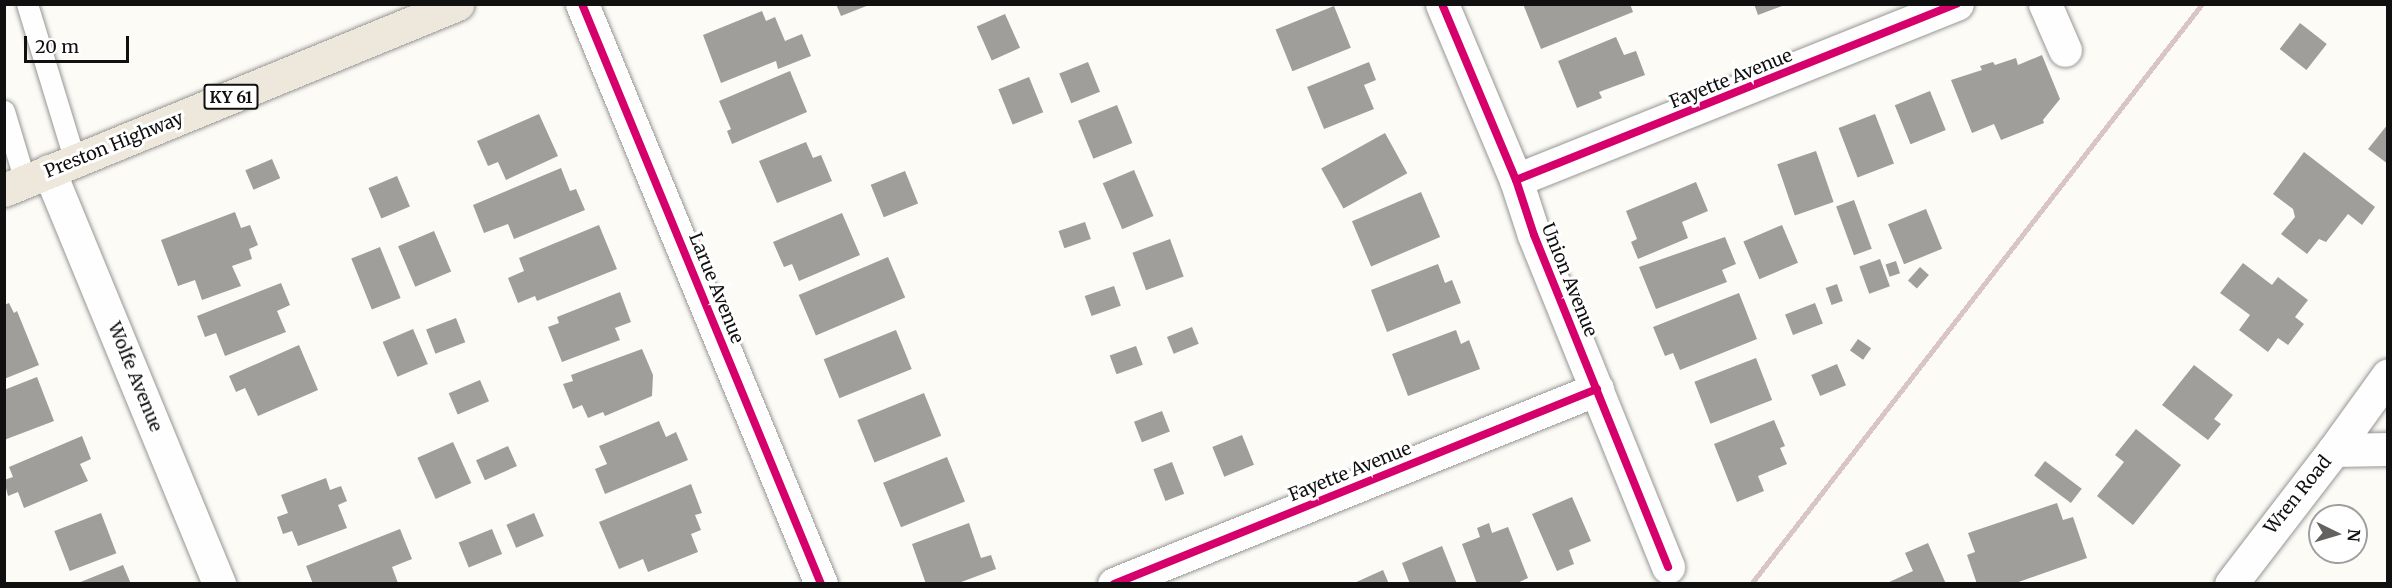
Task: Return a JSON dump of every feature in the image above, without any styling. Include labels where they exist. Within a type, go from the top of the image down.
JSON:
[{"type":"main road","name":"Preston Highway","points":[[38,176],[457,4]]},
{"type":"street","name":"Larue Avenue","points":[[582,4],[821,584]]},
{"type":"street","name":"Union Avenue","points":[[1442,4],[1516,180],[1534,235],[1668,567]]},
{"type":"street","name":"Fayette Avenue","points":[[1516,180],[1957,4]]},
{"type":"street","points":[[2045,4],[2065,50]]},
{"type":"street","name":"Wolfe Avenue","points":[[38,176],[219,584]]},
{"type":"street","points":[[2334,450],[2388,375]]},
{"type":"street","name":"Fayette Avenue","points":[[1114,584],[1597,389]]},
{"type":"street","name":"Wren Road","points":[[2231,584],[2334,450],[2388,449]]},
{"type":"lane","points":[[27,4],[38,176]]},
{"type":"lane","points":[[4,111],[38,176]]},
{"type":"building","points":[[836,4],[869,4],[869,5],[841,16]]},
{"type":"building","points":[[1523,4],[1630,4],[1633,12],[1541,49]]},
{"type":"building","points":[[1754,4],[1785,4],[1785,5],[1758,15]]},
{"type":"building","points":[[1334,6],[1351,48],[1292,71],[1276,30]]},
{"type":"building","points":[[762,11],[766,21],[775,17],[785,41],[802,34],[811,56],[778,69],[776,61],[721,83],[703,35]]},
{"type":"building","points":[[1005,14],[1020,48],[992,60],[977,27]]},
{"type":"building","points":[[2300,23],[2327,44],[2306,70],[2280,49]]},
{"type":"building","points":[[1616,37],[1624,55],[1636,51],[1645,75],[1599,92],[1602,98],[1577,108],[1558,61]]},
{"type":"building","points":[[2042,55],[2060,99],[2043,120],[2044,123],[2001,140],[1994,124],[1972,133],[1951,80],[1982,70],[1980,66],[1993,62],[1995,65],[2016,58],[2018,65]]},
{"type":"building","points":[[1088,62],[1100,92],[1071,103],[1059,74]]},
{"type":"building","points":[[1369,62],[1376,80],[1364,85],[1374,109],[1324,129],[1307,87]]},
{"type":"building","points":[[790,71],[807,112],[732,144],[727,131],[731,129],[719,101]]},
{"type":"building","points":[[1029,77],[1043,112],[1013,125],[998,89]]},
{"type":"building","points":[[1930,91],[1946,130],[1911,144],[1895,105]]},
{"type":"building","points":[[1117,105],[1132,143],[1093,159],[1078,121]]},
{"type":"building","points":[[539,114],[558,156],[506,180],[498,162],[488,166],[477,141]]},
{"type":"building","points":[[1875,114],[1894,163],[1858,177],[1839,128]]},
{"type":"building","points":[[2388,124],[2388,164],[2368,149]]},
{"type":"building","points":[[1385,133],[1407,173],[1343,209],[1321,168]]},
{"type":"building","points":[[806,142],[813,158],[821,155],[832,181],[777,203],[759,161]]},
{"type":"building","points":[[1816,151],[1834,202],[1795,215],[1777,164]]},
{"type":"building","points":[[2304,152],[2375,207],[2362,225],[2348,214],[2326,242],[2319,239],[2307,254],[2281,234],[2295,217],[2293,209],[2273,194]]},
{"type":"building","points":[[272,159],[280,178],[254,190],[245,170]]},
{"type":"building","points":[[561,168],[570,191],[576,189],[585,210],[514,239],[508,224],[484,233],[473,205]]},
{"type":"building","points":[[1134,170],[1154,216],[1122,229],[1103,183]]},
{"type":"building","points":[[905,171],[918,203],[884,217],[871,185]]},
{"type":"building","points":[[397,176],[410,206],[381,218],[368,188]]},
{"type":"building","points":[[1696,182],[1708,211],[1682,222],[1688,238],[1638,259],[1631,242],[1637,239],[1626,211]]},
{"type":"building","points":[[1421,192],[1440,237],[1371,266],[1352,221]]},
{"type":"building","points":[[1854,200],[1872,249],[1854,255],[1836,206]]},
{"type":"building","points":[[1926,209],[1942,249],[1904,264],[1888,224]]},
{"type":"building","points":[[235,212],[241,228],[250,225],[258,245],[249,249],[252,259],[232,266],[241,286],[202,300],[195,280],[178,286],[161,240]]},
{"type":"building","points":[[842,213],[860,255],[799,281],[792,264],[784,267],[773,242]]},
{"type":"building","points":[[1085,222],[1091,239],[1064,248],[1059,231]]},
{"type":"building","points":[[599,225],[617,269],[537,301],[535,296],[518,303],[508,278],[524,271],[519,258]]},
{"type":"building","points":[[1782,225],[1798,263],[1759,279],[1743,241]]},
{"type":"building","points":[[434,231],[451,272],[415,287],[398,246]]},
{"type":"building","points":[[1725,237],[1736,264],[1722,270],[1727,282],[1656,309],[1639,267]]},
{"type":"building","points":[[1170,239],[1184,277],[1146,290],[1132,253]]},
{"type":"building","points":[[380,247],[401,298],[372,310],[351,259]]},
{"type":"building","points":[[888,257],[905,298],[816,335],[799,295]]},
{"type":"building","points":[[1880,259],[1890,286],[1869,294],[1859,267]]},
{"type":"building","points":[[1896,261],[1900,273],[1890,277],[1886,264]]},
{"type":"building","points":[[2243,263],[2272,285],[2278,277],[2308,300],[2295,317],[2304,324],[2288,345],[2278,338],[2268,352],[2239,330],[2250,315],[2220,293]]},
{"type":"building","points":[[1438,264],[1445,283],[1452,280],[1461,303],[1387,332],[1371,290]]},
{"type":"building","points":[[1920,267],[1929,275],[1917,288],[1908,280]]},
{"type":"building","points":[[281,283],[290,305],[277,311],[286,332],[225,356],[216,333],[205,337],[197,316]]},
{"type":"building","points":[[1837,284],[1843,301],[1832,305],[1826,288]]},
{"type":"building","points":[[1114,286],[1121,306],[1092,316],[1085,296]]},
{"type":"building","points":[[620,292],[631,322],[615,328],[620,340],[562,362],[548,327],[559,323],[557,317]]},
{"type":"building","points":[[1739,293],[1757,339],[1680,370],[1673,353],[1665,356],[1653,327]]},
{"type":"building","points":[[9,303],[14,313],[17,311],[39,365],[4,379],[4,305]]},
{"type":"building","points":[[1815,303],[1823,324],[1793,335],[1785,314]]},
{"type":"building","points":[[456,318],[465,342],[435,354],[426,329]]},
{"type":"building","points":[[1192,327],[1199,344],[1174,354],[1167,337]]},
{"type":"building","points":[[413,329],[428,364],[397,377],[383,342]]},
{"type":"building","points":[[896,330],[912,369],[839,398],[824,359]]},
{"type":"building","points":[[1456,330],[1461,344],[1469,340],[1480,369],[1408,396],[1392,354]]},
{"type":"building","points":[[1858,339],[1871,348],[1863,360],[1850,350]]},
{"type":"building","points":[[299,345],[318,390],[258,416],[245,388],[236,392],[229,376]]},
{"type":"building","points":[[1136,346],[1143,365],[1117,374],[1110,356]]},
{"type":"building","points":[[642,349],[653,375],[652,396],[605,416],[603,412],[588,418],[582,405],[573,409],[563,384],[573,381],[571,375]]},
{"type":"building","points":[[1756,358],[1772,400],[1711,424],[1694,382]]},
{"type":"building","points":[[1837,364],[1846,385],[1820,396],[1811,375]]},
{"type":"building","points":[[2194,365],[2233,395],[2214,419],[2221,424],[2208,440],[2162,405]]},
{"type":"building","points":[[37,377],[54,421],[4,440],[4,390]]},
{"type":"building","points":[[480,380],[489,401],[458,414],[449,393]]},
{"type":"building","points":[[924,393],[941,436],[874,463],[857,420]]},
{"type":"building","points":[[1162,411],[1170,432],[1142,442],[1134,422]]},
{"type":"building","points":[[1774,420],[1785,446],[1780,448],[1787,464],[1758,476],[1764,491],[1737,502],[1714,444]]},
{"type":"building","points":[[659,421],[666,437],[676,432],[688,460],[605,494],[595,469],[607,464],[599,446]]},
{"type":"building","points":[[2136,429],[2181,465],[2133,525],[2097,496],[2124,462],[2115,455]]},
{"type":"building","points":[[1242,435],[1254,465],[1224,477],[1212,447]]},
{"type":"building","points":[[82,436],[91,459],[80,464],[88,481],[24,508],[18,492],[8,496],[4,480],[13,477],[9,467]]},
{"type":"building","points":[[453,442],[471,483],[436,499],[417,458]]},
{"type":"building","points":[[508,446],[517,466],[485,480],[476,460]]},
{"type":"building","points":[[947,457],[965,502],[901,527],[883,483]]},
{"type":"building","points":[[2045,461],[2082,489],[2071,503],[2034,475]]},
{"type":"building","points":[[1172,462],[1184,494],[1166,501],[1153,469]]},
{"type":"building","points":[[326,478],[330,490],[341,486],[347,501],[338,505],[347,528],[298,546],[292,531],[283,534],[277,517],[288,513],[281,495]]},
{"type":"building","points":[[691,484],[702,513],[695,515],[701,530],[691,534],[698,552],[648,572],[643,559],[619,569],[599,522]]},
{"type":"building","points":[[1572,497],[1591,541],[1569,550],[1574,564],[1557,571],[1532,514]]},
{"type":"building","points":[[2057,503],[2063,520],[2073,517],[2087,558],[2013,584],[1977,584],[1967,555],[1975,552],[1968,533]]},
{"type":"building","points":[[101,513],[116,553],[70,571],[54,531]]},
{"type":"building","points":[[534,513],[544,536],[516,548],[506,525]]},
{"type":"building","points":[[969,523],[981,558],[991,555],[996,569],[956,584],[926,584],[912,544]]},
{"type":"building","points":[[1489,523],[1492,533],[1508,527],[1528,578],[1515,584],[1477,584],[1462,544],[1480,537],[1477,528]]},
{"type":"building","points":[[400,529],[412,559],[392,567],[398,583],[313,584],[306,566]]},
{"type":"building","points":[[492,529],[502,554],[469,568],[459,542]]},
{"type":"building","points":[[1928,543],[1946,584],[1885,584],[1913,571],[1905,553]]},
{"type":"building","points":[[1442,546],[1457,584],[1410,584],[1402,563]]},
{"type":"building","points":[[123,565],[131,584],[78,584],[78,583]]},
{"type":"building","points":[[1383,570],[1389,584],[1352,584]]},
{"type":"railway","points":[[1751,584],[2202,4]]},
{"type":"cycle path","points":[[582,4],[821,584]]},
{"type":"cycle path","points":[[1442,4],[1516,180],[1534,235],[1668,567]]},
{"type":"cycle path","points":[[1516,180],[1957,4]]},
{"type":"cycle path","points":[[1114,584],[1597,389]]}]
